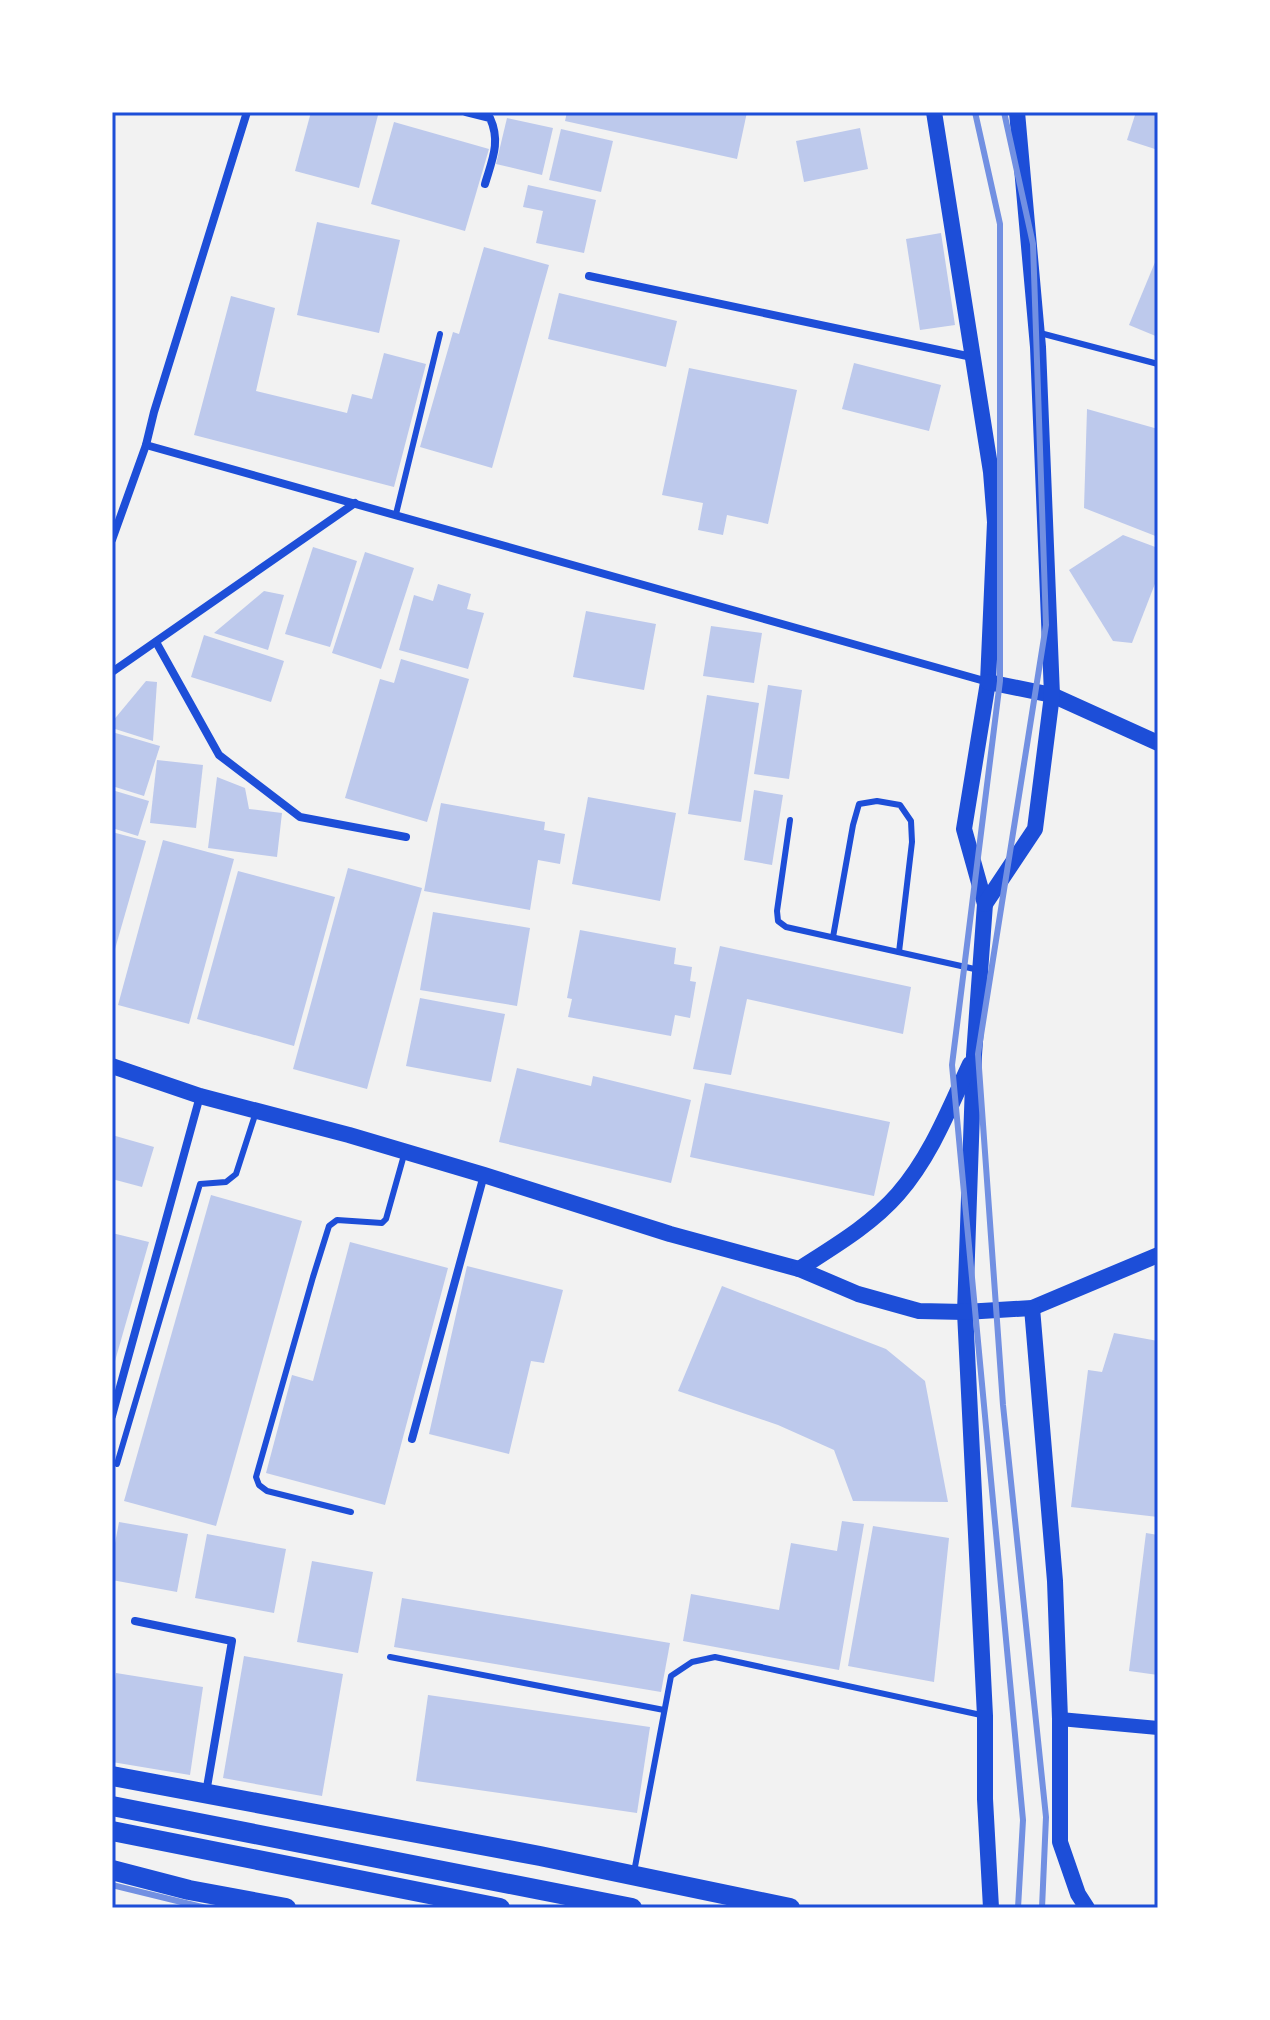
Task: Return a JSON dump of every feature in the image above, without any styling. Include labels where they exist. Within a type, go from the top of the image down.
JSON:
[{"type":"main road","points":[[934,112],[991,472],[995,522],[988,682],[964,829],[985,904],[974,1055],[965,1312],[991,1908]]},
{"type":"main road","points":[[985,904],[1035,829],[1052,695],[1037,332],[1017,112]]},
{"type":"main road","points":[[988,682],[1052,695],[1158,743]]},
{"type":"main road","points":[[799,1269],[857,1231],[897,1195],[929,1151],[974,1055]]},
{"type":"main road","points":[[112,1066],[200,1096],[405,1151],[670,1234],[799,1269],[858,1294],[919,1311],[1032,1308],[1158,1255]]},
{"type":"main road","points":[[1032,1308],[1055,1581],[1060,1842],[1078,1894],[1087,1908]]},
{"type":"main road","points":[[112,1776],[525,1853],[790,1908]]},
{"type":"main road","points":[[112,1806],[632,1908]]},
{"type":"main road","points":[[112,1831],[500,1908]]},
{"type":"main road","points":[[112,1870],[257,1906],[286,1908]]},
{"type":"street","points":[[112,540],[146,445],[247,112]]},
{"type":"street","points":[[466,112],[490,118],[494,129],[494,152],[485,184]]},
{"type":"street","points":[[589,276],[973,357]]},
{"type":"street","points":[[146,445],[988,682]]},
{"type":"street","points":[[112,672],[355,503]]},
{"type":"street","points":[[156,642],[219,755],[300,817],[406,837]]},
{"type":"street","points":[[112,1416],[200,1096]]},
{"type":"street","points":[[412,1439],[484,1175]]},
{"type":"street","points":[[135,1621],[232,1641],[206,1794]]},
{"type":"street","points":[[1060,1719],[1158,1728]]},
{"type":"lane","points":[[1037,332],[1158,364]]},
{"type":"lane","points":[[396,514],[440,334]]},
{"type":"lane","points":[[833,937],[859,804],[877,801],[900,805],[911,821],[912,842],[899,952]]},
{"type":"lane","points":[[790,820],[778,921],[786,927],[980,971]]},
{"type":"lane","points":[[117,1464],[200,1184],[226,1182],[236,1174],[256,1111]]},
{"type":"lane","points":[[351,1512],[267,1491],[259,1485],[256,1477],[329,1226],[337,1220],[382,1223],[386,1219],[405,1151]]},
{"type":"lane","points":[[390,1657],[664,1710]]},
{"type":"lane","points":[[633,1875],[671,1676],[692,1662],[715,1657],[985,1716]]},
{"type":"building","points":[[311,112],[366,112],[378,115],[359,188],[295,171]]},
{"type":"building","points":[[567,112],[747,112],[737,159],[565,121]]},
{"type":"building","points":[[1136,112],[1158,112],[1158,150],[1127,140]]},
{"type":"building","points":[[507,118],[553,128],[542,175],[496,164]]},
{"type":"building","points":[[394,122],[489,149],[465,231],[371,204]]},
{"type":"building","points":[[860,128],[868,169],[804,182],[796,141]]},
{"type":"building","points":[[561,129],[613,141],[601,192],[549,180]]},
{"type":"building","points":[[528,185],[596,200],[584,253],[536,243],[543,211],[523,207]]},
{"type":"building","points":[[317,222],[400,240],[379,333],[297,315]]},
{"type":"building","points":[[941,233],[955,325],[920,330],[906,239]]},
{"type":"building","points":[[484,247],[549,265],[492,468],[420,447],[453,332],[459,334]]},
{"type":"building","points":[[1158,255],[1158,337],[1129,325]]},
{"type":"building","points":[[559,293],[677,321],[666,367],[548,339]]},
{"type":"building","points":[[231,296],[275,308],[256,391],[347,413],[352,394],[372,399],[384,353],[426,364],[394,487],[194,435]]},
{"type":"building","points":[[854,363],[941,385],[929,431],[842,409]]},
{"type":"building","points":[[689,368],[797,390],[768,524],[727,515],[723,535],[698,530],[703,503],[662,495]]},
{"type":"building","points":[[1087,409],[1158,429],[1158,537],[1084,508]]},
{"type":"building","points":[[1123,535],[1158,548],[1158,576],[1132,643],[1113,641],[1069,570]]},
{"type":"building","points":[[313,547],[357,561],[330,647],[285,634]]},
{"type":"building","points":[[365,552],[414,568],[381,669],[332,653]]},
{"type":"building","points":[[438,584],[471,594],[467,609],[484,613],[468,669],[399,650],[414,595],[433,601]]},
{"type":"building","points":[[264,591],[284,595],[268,650],[214,633]]},
{"type":"building","points":[[586,611],[656,624],[644,690],[573,677]]},
{"type":"building","points":[[711,626],[762,633],[754,683],[703,676]]},
{"type":"building","points":[[204,635],[284,661],[271,702],[191,677]]},
{"type":"building","points":[[401,659],[469,679],[427,822],[345,798],[380,679],[394,683]]},
{"type":"building","points":[[146,681],[157,682],[153,741],[112,728],[112,722]]},
{"type":"building","points":[[768,685],[802,690],[789,779],[754,774]]},
{"type":"building","points":[[707,695],[759,703],[741,822],[688,814]]},
{"type":"building","points":[[112,732],[160,746],[144,796],[112,786]]},
{"type":"building","points":[[157,760],[203,765],[196,828],[150,823]]},
{"type":"building","points":[[217,777],[245,788],[249,809],[282,813],[277,857],[208,848]]},
{"type":"building","points":[[112,790],[149,801],[138,836],[112,828]]},
{"type":"building","points":[[754,790],[783,795],[772,865],[744,860]]},
{"type":"building","points":[[588,797],[676,813],[660,901],[572,884]]},
{"type":"building","points":[[441,803],[545,822],[544,830],[565,834],[560,864],[538,860],[530,910],[424,891]]},
{"type":"building","points":[[112,832],[146,841],[113,956],[112,955]]},
{"type":"building","points":[[163,840],[234,859],[189,1024],[118,1005]]},
{"type":"building","points":[[348,868],[422,888],[367,1089],[293,1069]]},
{"type":"building","points":[[238,871],[335,897],[294,1046],[197,1019]]},
{"type":"building","points":[[433,912],[530,928],[517,1006],[420,990]]},
{"type":"building","points":[[580,930],[676,948],[674,964],[692,967],[690,981],[696,982],[690,1018],[675,1015],[671,1036],[568,1017],[572,999],[567,998]]},
{"type":"building","points":[[720,946],[911,987],[903,1034],[747,999],[731,1075],[693,1069]]},
{"type":"building","points":[[420,998],[505,1014],[491,1082],[406,1066]]},
{"type":"building","points":[[517,1068],[591,1086],[593,1076],[691,1100],[671,1183],[499,1142]]},
{"type":"building","points":[[705,1083],[890,1122],[874,1196],[690,1157]]},
{"type":"building","points":[[112,1135],[154,1147],[142,1187],[112,1179]]},
{"type":"building","points":[[211,1195],[302,1221],[216,1526],[124,1501]]},
{"type":"building","points":[[112,1233],[149,1242],[113,1368],[112,1368]]},
{"type":"building","points":[[350,1242],[448,1268],[385,1505],[266,1473],[292,1375],[313,1381]]},
{"type":"building","points":[[467,1266],[563,1290],[544,1363],[531,1361],[509,1454],[429,1434]]},
{"type":"building","points":[[722,1286],[886,1349],[925,1381],[948,1502],[853,1501],[834,1450],[778,1425],[678,1391]]},
{"type":"building","points":[[1114,1333],[1158,1341],[1158,1517],[1071,1507],[1088,1370],[1102,1372]]},
{"type":"building","points":[[842,1521],[864,1524],[839,1670],[683,1641],[691,1594],[779,1610],[791,1543],[837,1551]]},
{"type":"building","points":[[119,1522],[188,1534],[177,1592],[112,1580],[112,1559]]},
{"type":"building","points":[[873,1526],[949,1538],[934,1682],[848,1666]]},
{"type":"building","points":[[1146,1533],[1158,1535],[1158,1675],[1129,1671]]},
{"type":"building","points":[[207,1534],[286,1549],[274,1613],[195,1598]]},
{"type":"building","points":[[312,1561],[373,1572],[358,1653],[297,1642]]},
{"type":"building","points":[[402,1598],[670,1643],[661,1692],[394,1647]]},
{"type":"building","points":[[244,1656],[343,1674],[322,1796],[223,1778]]},
{"type":"building","points":[[116,1673],[203,1687],[190,1775],[112,1762],[112,1706]]},
{"type":"building","points":[[428,1695],[650,1727],[637,1813],[416,1781]]},
{"type":"railway","points":[[975,112],[1000,224],[1000,681],[952,1065],[1023,1820],[1018,1908]]},
{"type":"railway","points":[[1004,112],[1033,244],[1046,625],[978,1054],[1003,1405],[1046,1817],[1042,1908]]},
{"type":"railway","points":[[112,1885],[206,1908]]}]
